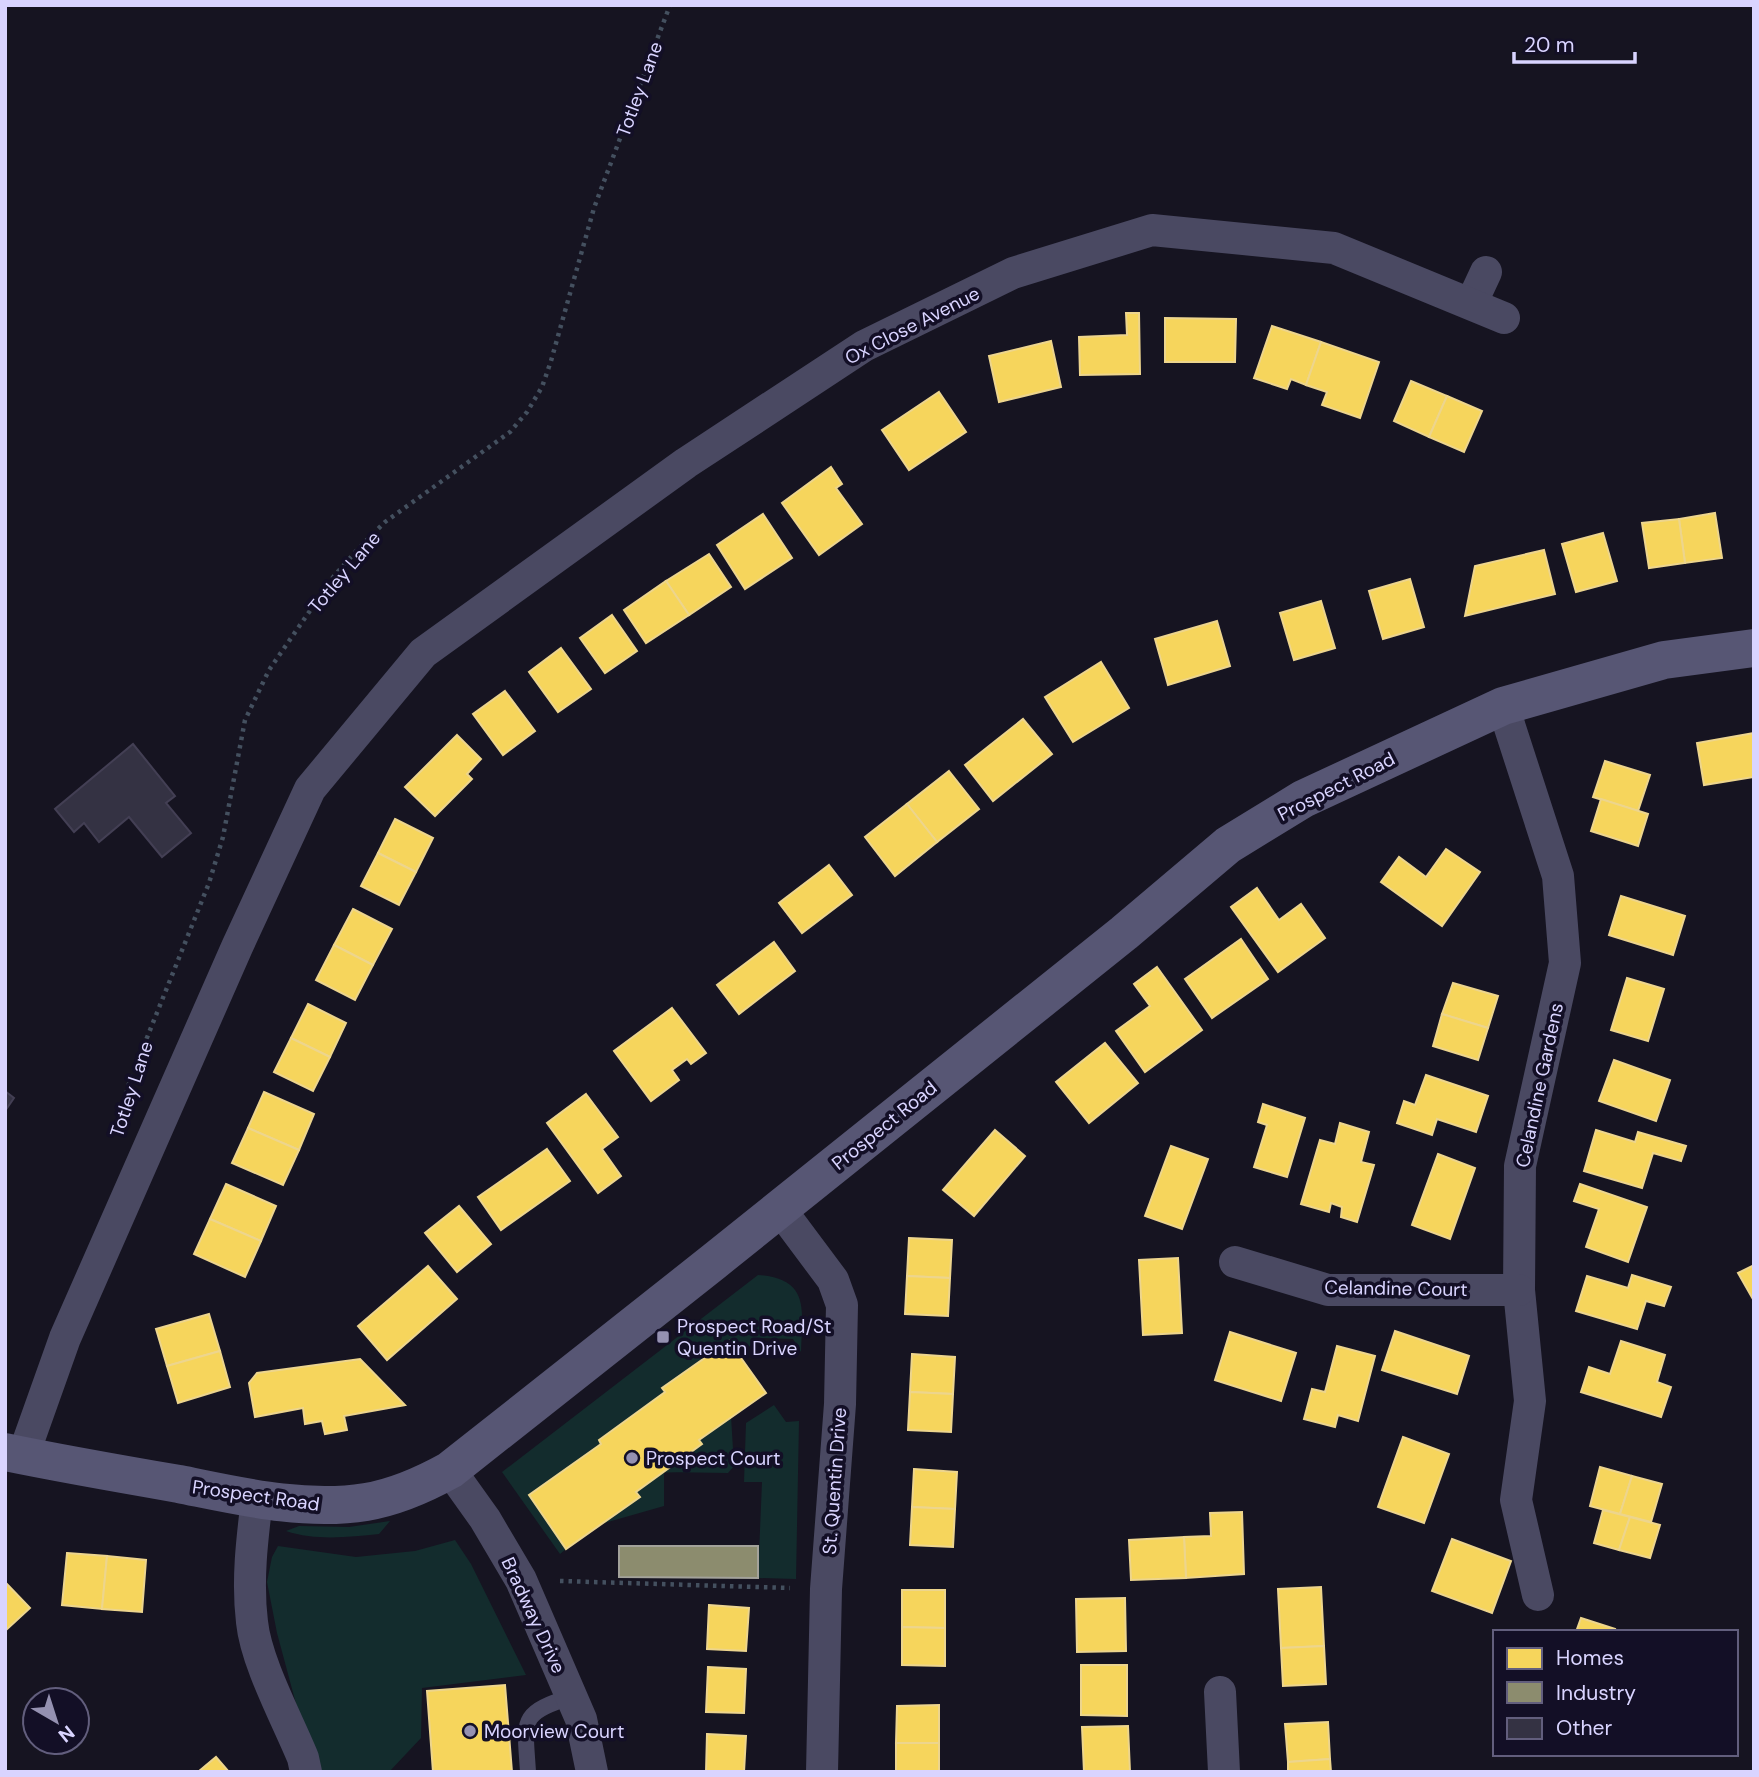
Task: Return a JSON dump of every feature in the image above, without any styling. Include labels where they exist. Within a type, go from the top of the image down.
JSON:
[{"type":"street","name":"Ox Close Avenue","points":[[423,653],[686,463],[864,346],[1013,273],[1152,230],[1334,248],[1504,317]]},
{"type":"street","points":[[1472,302],[1486,272]]},
{"type":"street","name":"Prospect Road","points":[[14,1454],[257,1499],[324,1505],[363,1503],[394,1496],[450,1470],[1124,933],[1228,845],[1303,799],[1503,706],[1664,660],[1754,648]]},
{"type":"street","name":"Totley Lane","points":[[14,1454],[237,947],[310,789],[423,653]]},
{"type":"street","name":"Celandine Gardens","points":[[1503,706],[1558,876],[1565,963],[1520,1166],[1519,1290],[1530,1401],[1516,1500],[1538,1595]]},
{"type":"street","name":"St. Quentin Drive","points":[[780,1209],[833,1280],[842,1305],[840,1404],[825,1589],[822,1772]]},
{"type":"street","name":"Celandine Court","points":[[1235,1262],[1328,1290],[1519,1290]]},
{"type":"street","name":"Bradway Drive","points":[[450,1470],[485,1519],[521,1580],[581,1719],[592,1772]]},
{"type":"street","points":[[257,1499],[250,1581],[252,1624],[262,1660],[303,1758],[306,1772]]},
{"type":"street","points":[[1220,1692],[1224,1772]]},
{"type":"lane","points":[[528,1772],[526,1725],[532,1714],[544,1705],[571,1697]]},
{"type":"path","name":"Totley Lane","points":[[116,1130],[130,1080],[209,883],[223,837],[245,720],[269,670],[334,576],[385,522],[510,432],[527,412],[542,387],[594,208],[670,5]]},
{"type":"path","points":[[521,1580],[825,1589]]},
{"type":"green space","points":[[758,1275],[775,1278],[795,1290],[802,1311],[801,1352],[793,1339],[762,1338],[738,1354],[663,1389],[665,1392],[599,1439],[601,1444],[529,1495],[566,1549],[560,1554],[502,1472]]},
{"type":"green space","points":[[774,1405],[786,1422],[799,1421],[796,1579],[758,1578],[762,1482],[744,1482],[746,1423]]},
{"type":"green space","points":[[731,1416],[734,1466],[728,1473],[664,1472],[702,1445],[699,1440]]},
{"type":"green space","points":[[664,1472],[664,1506],[601,1524],[639,1497],[636,1492]]},
{"type":"green space","points":[[390,1521],[379,1534],[321,1537],[286,1531],[299,1526],[349,1527]]},
{"type":"green space","points":[[455,1540],[471,1564],[526,1675],[422,1688],[421,1738],[389,1772],[320,1772],[302,1726],[277,1633],[267,1582],[272,1557],[278,1546],[356,1557],[415,1551]]},
{"type":"building: Homes","points":[[1126,313],[1139,313],[1140,374],[1080,375],[1079,337],[1127,335]]},
{"type":"building: Homes","points":[[1165,318],[1236,319],[1235,362],[1165,362]]},
{"type":"building: Homes","points":[[1272,326],[1321,342],[1306,385],[1291,379],[1287,389],[1254,378]]},
{"type":"building: Homes","points":[[1051,341],[1061,387],[999,402],[989,356]]},
{"type":"building: Homes","points":[[1321,342],[1379,362],[1360,418],[1322,405],[1327,392],[1306,385]]},
{"type":"building: Homes","points":[[1411,381],[1447,396],[1429,437],[1394,421]]},
{"type":"building: Homes","points":[[939,392],[966,432],[909,470],[882,430]]},
{"type":"building: Homes","points":[[1447,396],[1482,411],[1464,452],[1429,437]]},
{"type":"building: Homes","points":[[831,467],[842,484],[836,488],[862,524],[819,555],[782,503]]},
{"type":"building: Homes","points":[[1715,513],[1722,558],[1685,563],[1679,519]]},
{"type":"building: Homes","points":[[763,514],[792,558],[745,589],[717,545]]},
{"type":"building: Homes","points":[[1679,519],[1685,563],[1649,568],[1642,523]]},
{"type":"building: Homes","points":[[1603,533],[1617,581],[1576,592],[1562,544]]},
{"type":"building: Homes","points":[[1544,550],[1555,594],[1465,616],[1475,566]]},
{"type":"building: Homes","points":[[709,554],[731,587],[689,615],[666,581]]},
{"type":"building: Homes","points":[[1410,579],[1424,627],[1383,639],[1369,591]]},
{"type":"building: Homes","points":[[666,581],[689,615],[646,643],[624,610]]},
{"type":"building: Homes","points":[[1321,601],[1335,648],[1294,660],[1280,613]]},
{"type":"building: Homes","points":[[612,615],[637,651],[605,673],[580,638]]},
{"type":"building: Homes","points":[[1217,621],[1230,666],[1168,685],[1155,639]]},
{"type":"building: Homes","points":[[561,648],[591,689],[558,712],[529,672]]},
{"type":"building: Homes","points":[[1101,662],[1129,708],[1073,742],[1045,697]]},
{"type":"building: Homes","points":[[505,691],[535,731],[503,755],[473,714]]},
{"type":"building: Homes","points":[[1023,719],[1052,754],[993,801],[965,765]]},
{"type":"building: Homes","points":[[1754,733],[1754,777],[1704,785],[1697,743]]},
{"type":"building: Homes","points":[[457,735],[481,759],[467,774],[472,779],[435,816],[405,787]]},
{"type":"building: Homes","points":[[1605,761],[1650,775],[1638,811],[1593,797]]},
{"type":"building: Homes","points":[[949,771],[979,809],[937,842],[907,804]]},
{"type":"building: Homes","points":[[1601,799],[1648,814],[1638,846],[1591,831]]},
{"type":"building: Homes","points":[[907,804],[937,842],[895,876],[865,837]]},
{"type":"building: Homes","points":[[395,819],[433,838],[416,872],[378,853]]},
{"type":"building: Homes","points":[[1446,849],[1480,872],[1442,926],[1381,882],[1399,857],[1426,877]]},
{"type":"building: Homes","points":[[378,853],[416,872],[399,905],[361,886]]},
{"type":"building: Homes","points":[[829,865],[852,895],[802,933],[779,903]]},
{"type":"building: Homes","points":[[1257,888],[1279,920],[1301,904],[1325,938],[1278,972],[1231,907]]},
{"type":"building: Homes","points":[[1621,896],[1685,916],[1673,955],[1609,935]]},
{"type":"building: Homes","points":[[353,909],[392,929],[373,965],[334,945]]},
{"type":"building: Homes","points":[[1241,939],[1268,979],[1212,1018],[1185,979]]},
{"type":"building: Homes","points":[[774,942],[795,971],[739,1014],[717,985]]},
{"type":"building: Homes","points":[[334,945],[373,965],[355,1000],[316,980]]},
{"type":"building: Homes","points":[[1157,967],[1202,1030],[1145,1072],[1116,1031],[1150,1006],[1134,984]]},
{"type":"building: Homes","points":[[1627,978],[1664,989],[1648,1041],[1611,1030]]},
{"type":"building: Homes","points":[[1453,983],[1498,996],[1488,1028],[1442,1014]]},
{"type":"building: Homes","points":[[308,1004],[346,1023],[330,1057],[291,1038]]},
{"type":"building: Homes","points":[[672,1008],[706,1053],[691,1064],[687,1059],[672,1070],[679,1080],[651,1101],[614,1051]]},
{"type":"building: Homes","points":[[1442,1014],[1488,1028],[1478,1060],[1433,1046]]},
{"type":"building: Homes","points":[[291,1038],[330,1057],[313,1091],[274,1072]]},
{"type":"building: Homes","points":[[1105,1043],[1138,1083],[1089,1123],[1056,1082]]},
{"type":"building: Homes","points":[[1614,1060],[1670,1080],[1656,1121],[1599,1101]]},
{"type":"building: Homes","points":[[1426,1075],[1488,1096],[1476,1132],[1437,1119],[1432,1135],[1397,1123],[1404,1101],[1415,1105]]},
{"type":"building: Homes","points":[[264,1092],[314,1114],[299,1150],[248,1128]]},
{"type":"building: Homes","points":[[586,1094],[618,1137],[602,1149],[621,1176],[598,1193],[547,1123]]},
{"type":"building: Homes","points":[[1263,1104],[1305,1118],[1287,1177],[1254,1167],[1267,1125],[1258,1122]]},
{"type":"building: Homes","points":[[1340,1123],[1369,1132],[1361,1162],[1374,1165],[1357,1222],[1341,1217],[1342,1207],[1331,1203],[1329,1212],[1301,1204],[1320,1140],[1335,1144]]},
{"type":"building: Homes","points":[[248,1128],[299,1150],[283,1185],[232,1163]]},
{"type":"building: Homes","points":[[995,1130],[1025,1156],[974,1216],[943,1190]]},
{"type":"building: Homes","points":[[1596,1130],[1635,1142],[1638,1132],[1686,1146],[1681,1161],[1653,1153],[1642,1188],[1584,1171]]},
{"type":"building: Homes","points":[[1171,1146],[1208,1159],[1182,1229],[1145,1216]]},
{"type":"building: Homes","points":[[547,1149],[570,1181],[501,1230],[478,1197]]},
{"type":"building: Homes","points":[[1438,1154],[1475,1168],[1450,1239],[1412,1225]]},
{"type":"building: Homes","points":[[226,1184],[276,1206],[261,1241],[210,1219]]},
{"type":"building: Homes","points":[[1580,1184],[1647,1207],[1628,1262],[1586,1247],[1599,1209],[1574,1201]]},
{"type":"building: Homes","points":[[459,1206],[491,1244],[457,1272],[425,1233]]},
{"type":"building: Homes","points":[[210,1219],[261,1241],[245,1277],[194,1254]]},
{"type":"building: Homes","points":[[909,1238],[952,1240],[950,1278],[907,1276]]},
{"type":"building: Homes","points":[[1178,1258],[1182,1333],[1143,1335],[1139,1260]]},
{"type":"building: Homes","points":[[1754,1265],[1754,1301],[1738,1273]]},
{"type":"building: Homes","points":[[428,1266],[457,1299],[387,1360],[358,1326]]},
{"type":"building: Homes","points":[[1632,1275],[1671,1287],[1664,1306],[1646,1301],[1637,1329],[1576,1311],[1587,1276],[1628,1288]]},
{"type":"building: Homes","points":[[907,1276],[950,1278],[948,1316],[905,1314]]},
{"type":"building: Homes","points":[[209,1314],[220,1351],[167,1366],[156,1329]]},
{"type":"building: Homes","points":[[1395,1331],[1469,1356],[1457,1394],[1382,1370]]},
{"type":"building: Homes","points":[[1230,1332],[1296,1353],[1281,1401],[1215,1380]]},
{"type":"building: Homes","name":"Prospect Court","points":[[729,1341],[766,1393],[699,1440],[702,1444],[636,1492],[640,1497],[566,1549],[529,1495],[601,1444],[599,1440],[665,1392],[662,1388]]},
{"type":"building: Homes","points":[[1621,1341],[1665,1355],[1657,1382],[1671,1387],[1661,1417],[1581,1392],[1589,1367],[1610,1374]]},
{"type":"building: Homes","points":[[1337,1346],[1375,1356],[1358,1421],[1338,1415],[1335,1427],[1304,1419],[1312,1389],[1325,1392]]},
{"type":"building: Homes","points":[[220,1351],[230,1387],[178,1403],[167,1366]]},
{"type":"building: Homes","points":[[912,1354],[955,1357],[953,1394],[910,1392]]},
{"type":"building: Homes","points":[[360,1359],[405,1405],[344,1416],[347,1430],[325,1434],[322,1421],[305,1424],[303,1408],[255,1417],[249,1383],[257,1373]]},
{"type":"building: Homes","points":[[910,1392],[953,1394],[951,1432],[908,1430]]},
{"type":"building: Homes","points":[[1403,1437],[1449,1454],[1424,1523],[1378,1507]]},
{"type":"building: Homes","points":[[1600,1467],[1632,1476],[1620,1514],[1590,1506]]},
{"type":"building: Homes","points":[[914,1469],[957,1472],[955,1509],[912,1507]]},
{"type":"building: Homes","points":[[1632,1476],[1662,1484],[1651,1522],[1620,1514]]},
{"type":"building: Homes","points":[[912,1507],[955,1509],[953,1547],[910,1545]]},
{"type":"building: Homes","points":[[1603,1510],[1630,1517],[1619,1550],[1594,1543]]},
{"type":"building: Homes","points":[[1242,1512],[1244,1574],[1186,1578],[1184,1537],[1211,1536],[1210,1513]]},
{"type":"building: Homes","points":[[1630,1517],[1660,1525],[1650,1558],[1619,1550]]},
{"type":"building: Homes","points":[[1184,1537],[1186,1578],[1131,1580],[1129,1540]]},
{"type":"building: Homes","points":[[1452,1539],[1511,1561],[1492,1613],[1432,1591]]},
{"type":"building: Homes","points":[[67,1553],[107,1556],[102,1609],[62,1605]]},
{"type":"building: Homes","points":[[107,1556],[146,1560],[142,1612],[102,1609]]},
{"type":"building: Homes","points":[[5,1582],[30,1608],[5,1631]]},
{"type":"building: Homes","points":[[1321,1587],[1324,1646],[1281,1648],[1278,1589]]},
{"type":"building: Homes","points":[[902,1590],[945,1590],[945,1628],[902,1627]]},
{"type":"building: Homes","points":[[1125,1598],[1126,1651],[1077,1652],[1076,1599]]},
{"type":"building: Homes","points":[[709,1605],[749,1608],[746,1651],[707,1649]]},
{"type":"building: Homes","points":[[1581,1618],[1615,1629],[1615,1630],[1577,1630]]},
{"type":"building: Homes","points":[[902,1627],[945,1628],[945,1666],[902,1665]]},
{"type":"building: Homes","points":[[1324,1646],[1326,1684],[1283,1686],[1281,1648]]},
{"type":"building: Homes","points":[[1081,1665],[1127,1665],[1127,1716],[1081,1715]]},
{"type":"building: Homes","points":[[708,1667],[746,1669],[744,1713],[706,1712]]},
{"type":"building: Homes","name":"Moorview Court","points":[[505,1685],[512,1772],[433,1772],[427,1691]]},
{"type":"building: Homes","points":[[939,1705],[939,1743],[896,1743],[897,1706]]},
{"type":"building: Homes","points":[[1328,1722],[1330,1759],[1288,1762],[1285,1724]]},
{"type":"building: Homes","points":[[1128,1726],[1130,1772],[1084,1772],[1082,1727]]},
{"type":"building: Homes","points":[[707,1734],[746,1736],[744,1772],[706,1772]]},
{"type":"building: Homes","points":[[896,1743],[939,1743],[939,1772],[896,1772]]},
{"type":"building: Homes","points":[[216,1757],[229,1772],[198,1772]]},
{"type":"building: Homes","points":[[1330,1759],[1331,1772],[1288,1772],[1288,1762]]},
{"type":"building: Industry","points":[[619,1546],[758,1546],[758,1578],[619,1577]]},
{"type":"building: Other","points":[[133,744],[175,796],[166,803],[191,833],[162,857],[129,817],[99,842],[84,823],[74,832],[55,809]]},
{"type":"building: Other","points":[[5,1091],[14,1098],[5,1111]]},
{"type":"place","name":"Prospect Road/St Quentin Drive","points":[[663,1337]]},
{"type":"place","name":"Prospect Court","points":[[632,1458]]},
{"type":"place","name":"Moorview Court","points":[[470,1731]]}]
